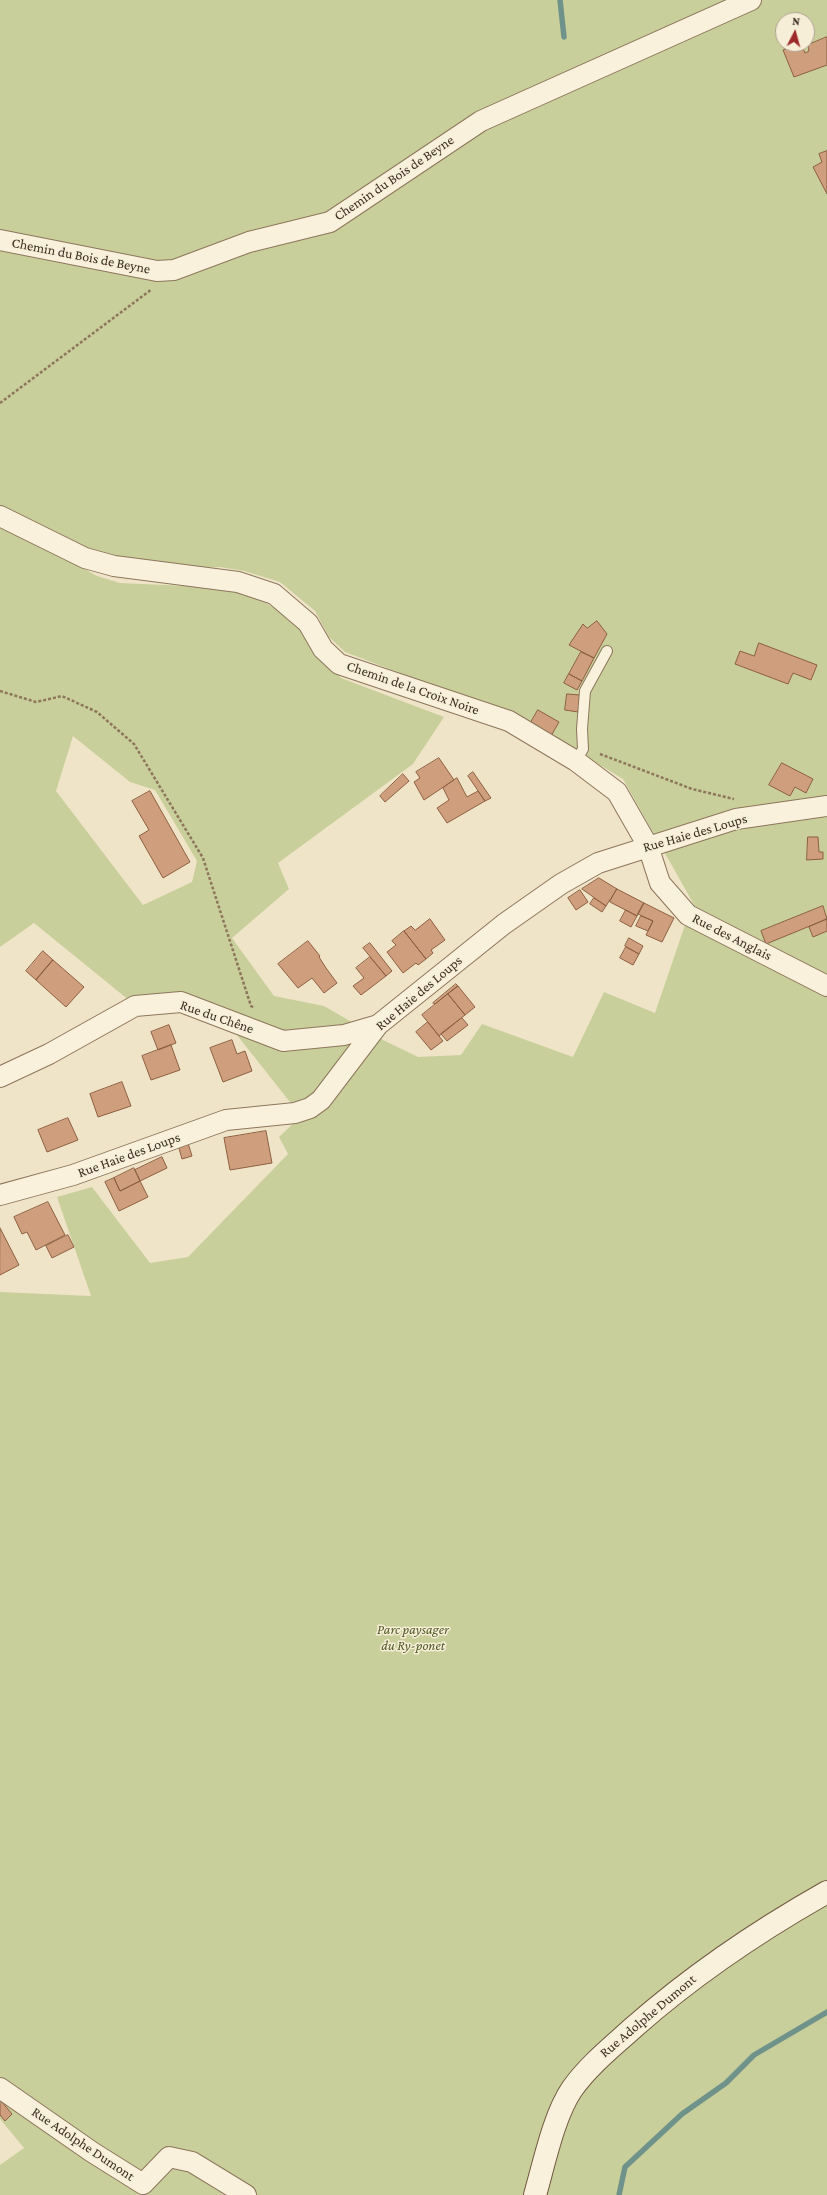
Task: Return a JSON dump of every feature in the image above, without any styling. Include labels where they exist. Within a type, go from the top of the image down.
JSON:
[{"type":"main road","name":"Rue Adolphe Dumont","points":[[535,2195],[557,2122],[571,2090],[596,2060],[672,1993],[751,1937],[827,1892]]},
{"type":"street","name":"Chemin du Bois de Beyne","points":[[0,240],[157,271],[174,270],[249,242],[330,222],[481,121],[636,50],[751,0]]},
{"type":"street","name":"Chemin de la Croix Noire","points":[[0,516],[85,558],[114,566],[238,582],[274,594],[308,623],[323,649],[339,664],[509,721],[579,755],[617,792],[648,846]]},
{"type":"street","name":"Rue Haie des Loups","points":[[0,1194],[73,1175],[226,1120],[295,1113],[310,1108],[321,1100],[378,1025],[504,924],[560,884],[598,862],[736,819],[827,806]]},
{"type":"street","name":"Rue des Anglais","points":[[648,846],[660,883],[688,915],[827,986]]},
{"type":"street","name":"Rue du Chêne","points":[[0,1077],[49,1054],[135,1006],[181,1002],[283,1041],[310,1040],[344,1035],[378,1025]]},
{"type":"street","name":"Rue Adolphe Dumont","points":[[0,2088],[92,2152],[142,2184],[169,2157],[192,2162],[246,2195]]},
{"type":"lane","points":[[579,755],[586,691],[607,651]]},
{"type":"path","points":[[0,403],[154,288]]},
{"type":"path","points":[[0,691],[36,702],[62,696],[97,712],[134,744],[203,858],[251,1006]]},
{"type":"path","points":[[579,755],[692,789],[741,800]]},
{"type":"green space","name":"Parc paysager du Ry-ponet","points":[[0,0],[827,0],[827,2195],[0,2195],[0,2165],[24,2148],[0,2119],[0,1292],[91,1296],[57,1197],[92,1187],[150,1263],[188,1257],[288,1154],[279,1137],[301,1116],[233,1030],[179,1001],[130,1001],[34,923],[0,947],[0,524],[29,538],[97,576],[120,583],[210,587],[231,590],[259,599],[296,621],[341,678],[444,717],[413,764],[278,863],[289,889],[232,938],[274,996],[324,1006],[383,1040],[418,1057],[461,1055],[482,1024],[573,1057],[604,992],[655,1013],[685,925],[690,926],[697,910],[623,779],[577,751],[510,715],[345,652],[329,637],[315,611],[280,582],[244,571],[220,567],[160,570],[93,555],[46,527],[0,506]],"holes":[[[73,736],[130,782],[155,790],[197,861],[192,882],[143,905],[56,791]]]},
{"type":"building","points":[[827,37],[827,65],[794,77],[784,52],[815,52],[815,42]]},
{"type":"building","points":[[827,151],[827,194],[813,167],[822,162],[819,154]]},
{"type":"building","points":[[597,621],[607,634],[594,658],[569,645],[583,624],[587,628]]},
{"type":"building","points":[[759,643],[817,665],[811,680],[793,673],[788,684],[735,664],[740,651],[754,656]]},
{"type":"building","points":[[581,652],[594,658],[582,681],[569,674]]},
{"type":"building","points":[[569,674],[582,681],[577,690],[564,683]]},
{"type":"building","points":[[567,694],[580,695],[578,712],[565,710]]},
{"type":"building","points":[[538,710],[559,722],[551,736],[530,724]]},
{"type":"building","points":[[439,758],[454,780],[424,800],[414,782],[420,778],[416,772]]},
{"type":"building","points":[[782,763],[813,779],[806,793],[795,787],[790,796],[769,785]]},
{"type":"building","points":[[473,772],[491,798],[485,801],[468,776]]},
{"type":"building","points":[[403,774],[409,781],[385,802],[380,796]]},
{"type":"building","points":[[457,778],[467,797],[478,791],[485,801],[447,823],[437,808],[449,800],[443,788]]},
{"type":"building","points":[[150,791],[190,862],[163,878],[139,836],[149,830],[132,801]]},
{"type":"building","points":[[808,837],[818,837],[819,852],[823,852],[823,859],[807,860]]},
{"type":"building","points":[[599,878],[617,889],[606,906],[582,889]]},
{"type":"building","points":[[617,889],[644,903],[637,916],[610,902]]},
{"type":"building","points":[[580,890],[588,902],[576,910],[568,898]]},
{"type":"building","points":[[594,898],[606,906],[602,912],[590,904]]},
{"type":"building","points":[[644,903],[674,918],[662,942],[646,935],[653,921],[638,914]]},
{"type":"building","points":[[823,906],[827,919],[766,944],[761,931]]},
{"type":"building","points":[[626,910],[637,916],[631,927],[620,921]]},
{"type":"building","points":[[641,916],[653,921],[648,931],[636,926]]},
{"type":"building","points":[[430,919],[445,940],[431,950],[433,953],[426,959],[404,931],[411,926],[415,930]]},
{"type":"building","points":[[827,919],[827,931],[813,937],[809,927]]},
{"type":"building","points":[[404,931],[426,959],[418,965],[416,963],[403,973],[387,952],[396,945],[392,941]]},
{"type":"building","points":[[629,938],[643,946],[639,954],[625,946]]},
{"type":"building","points":[[308,941],[320,956],[319,957],[337,983],[324,993],[312,978],[298,988],[278,964]]},
{"type":"building","points":[[370,943],[392,971],[386,976],[363,948]]},
{"type":"building","points":[[626,947],[639,954],[633,965],[620,958]]},
{"type":"building","points":[[43,951],[53,960],[36,980],[26,971]]},
{"type":"building","points":[[370,957],[386,976],[361,995],[353,986],[364,978],[356,968]]},
{"type":"building","points":[[53,960],[84,987],[66,1007],[36,980]]},
{"type":"building","points":[[456,984],[458,986],[435,1004],[433,1003]]},
{"type":"building","points":[[458,986],[475,1007],[465,1015],[448,994]]},
{"type":"building","points":[[448,994],[465,1015],[439,1036],[422,1015]]},
{"type":"building","points":[[462,1018],[468,1025],[447,1041],[441,1034]]},
{"type":"building","points":[[428,1022],[443,1041],[431,1050],[416,1032]]},
{"type":"building","points":[[169,1025],[176,1043],[158,1050],[151,1032]]},
{"type":"building","points":[[232,1040],[237,1054],[245,1051],[252,1071],[223,1082],[210,1048]]},
{"type":"building","points":[[171,1045],[180,1070],[151,1080],[142,1056]]},
{"type":"building","points":[[122,1082],[131,1106],[98,1117],[90,1094]]},
{"type":"building","points":[[68,1118],[78,1140],[47,1152],[38,1130]]},
{"type":"building","points":[[266,1131],[272,1163],[230,1170],[224,1138]]},
{"type":"building","points":[[188,1143],[192,1156],[182,1159],[178,1145]]},
{"type":"building","points":[[162,1157],[167,1168],[140,1181],[135,1170]]},
{"type":"building","points":[[134,1168],[140,1181],[120,1191],[114,1178]]},
{"type":"building","points":[[114,1178],[120,1191],[140,1181],[148,1197],[119,1211],[105,1182]]},
{"type":"building","points":[[48,1202],[65,1235],[36,1250],[27,1232],[22,1234],[14,1217]]},
{"type":"building","points":[[0,1228],[19,1265],[0,1275]]},
{"type":"building","points":[[68,1235],[74,1247],[52,1258],[46,1246]]},
{"type":"building","points":[[2,2102],[12,2114],[5,2121],[0,2115],[0,2104]]},
{"type":"waterway","points":[[560,0],[564,37]]},
{"type":"waterway","points":[[619,2195],[625,2167],[682,2114],[726,2083],[754,2055],[827,2012]]}]
